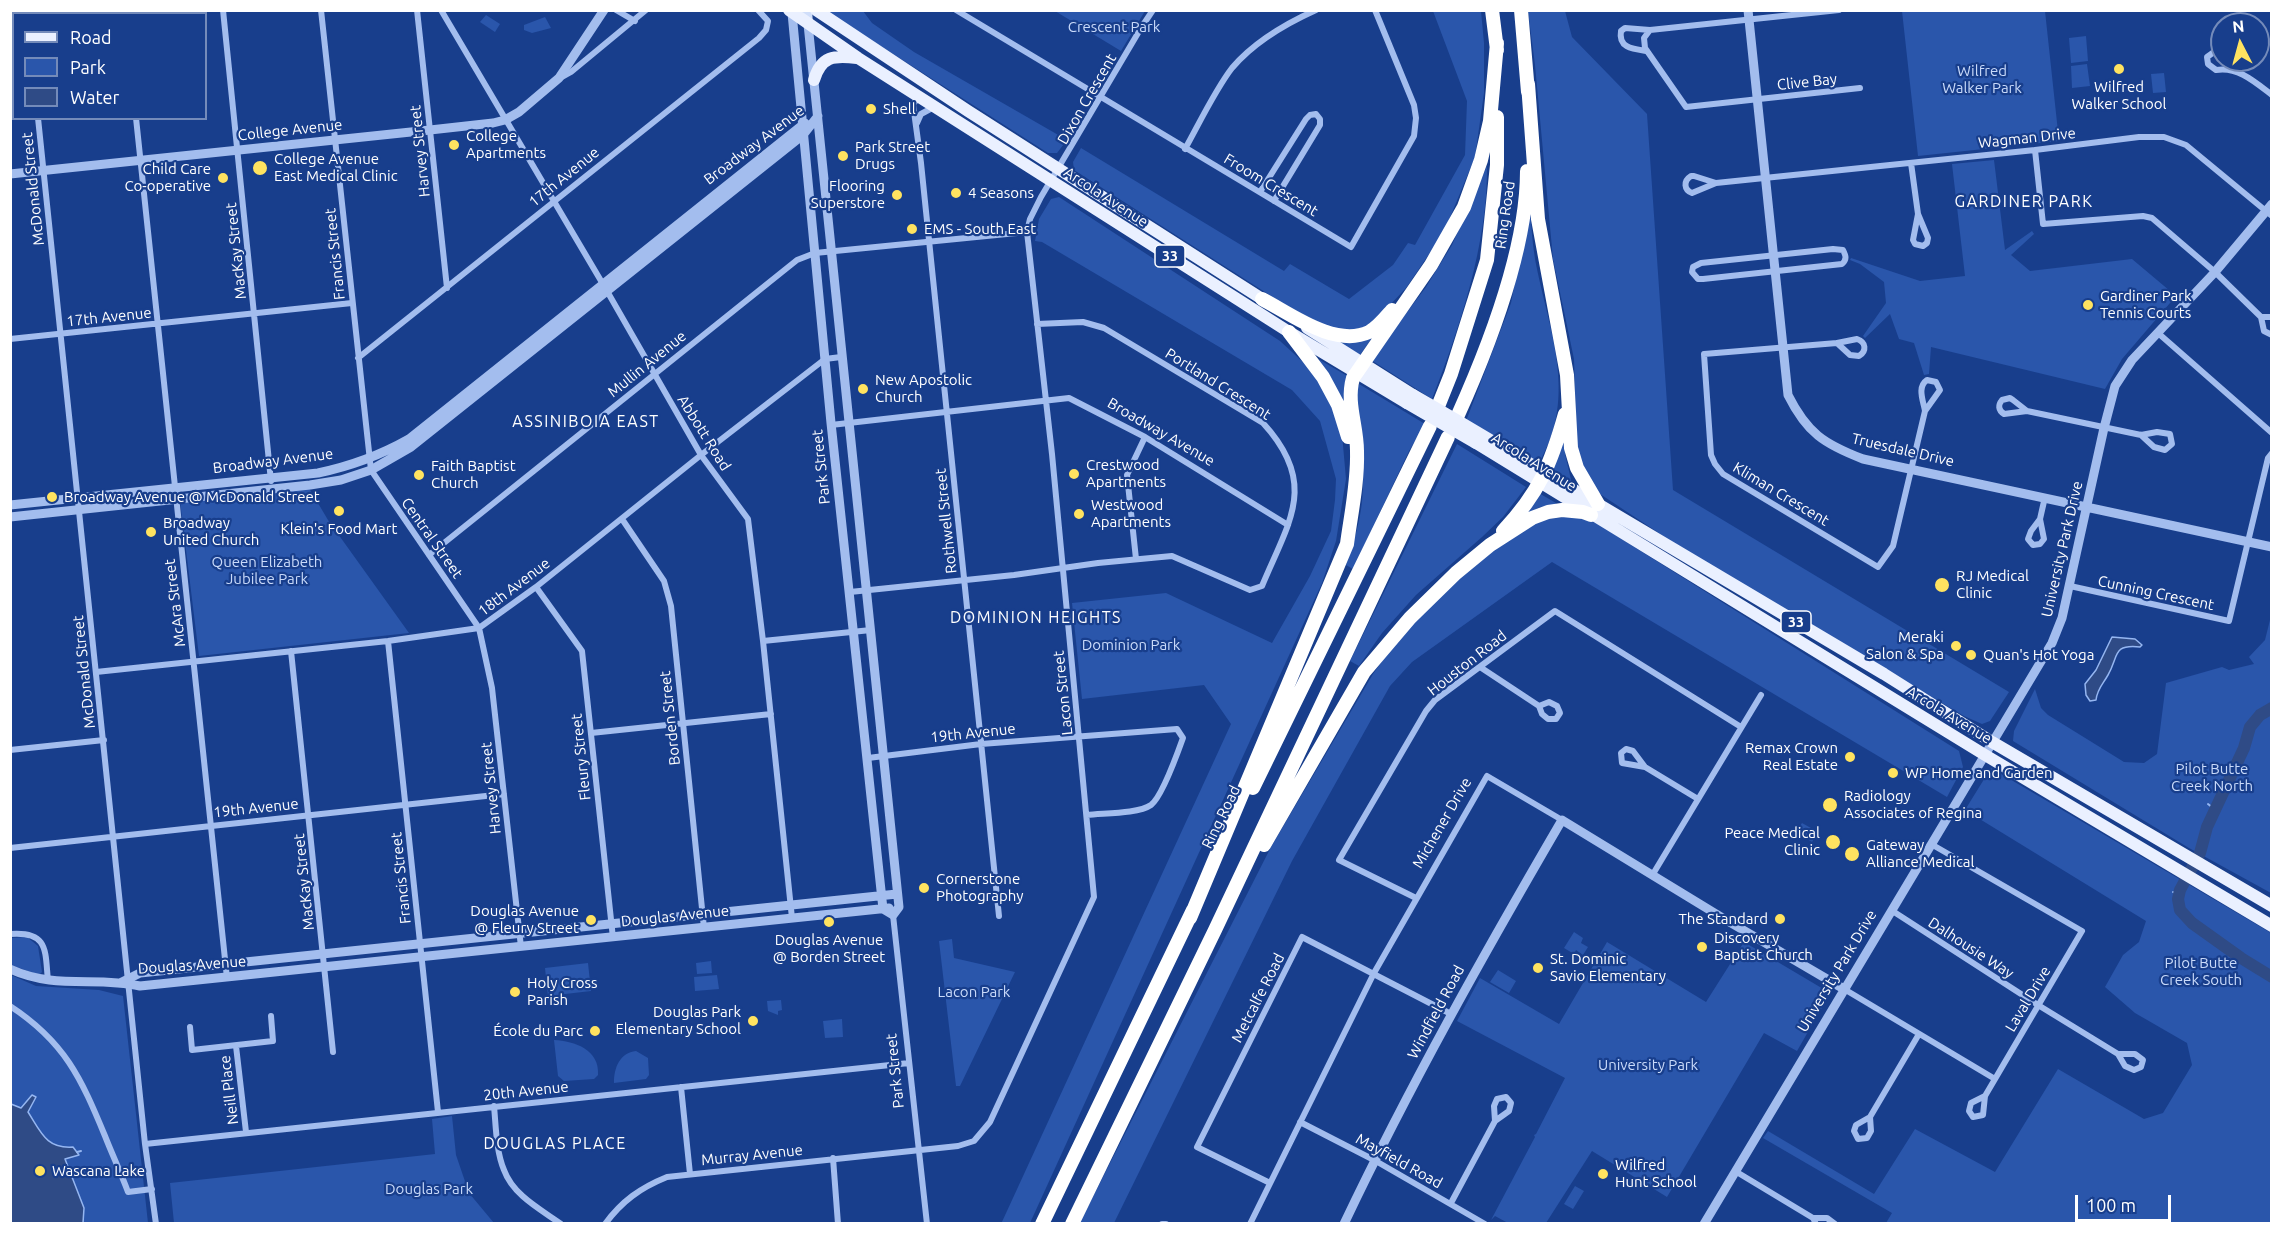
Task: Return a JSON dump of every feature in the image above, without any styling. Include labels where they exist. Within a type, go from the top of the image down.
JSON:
[{"type":"highway","name":"Ring Road","points":[[1439,404],[1451,374],[1487,260],[1497,165],[1497,43],[1492,10]]},
{"type":"highway","name":"Ring Road","points":[[1458,415],[1479,366],[1515,260],[1527,188],[1528,84],[1521,10]]},
{"type":"highway","points":[[1190,918],[1347,544],[1357,450],[1349,393],[1359,368],[1431,265],[1464,207],[1481,160],[1490,121],[1497,43]]},
{"type":"highway","points":[[1215,930],[1364,672],[1410,618],[1456,573],[1490,546],[1532,518],[1548,512],[1595,510],[1576,468],[1571,448],[1563,344],[1540,233],[1528,84]]},
{"type":"highway","points":[[1262,299],[1331,335],[1350,337],[1369,332],[1380,323],[1431,265]]},
{"type":"highway","points":[[1289,332],[1312,360],[1338,405],[1349,442],[1354,493]]},
{"type":"highway","points":[[1490,546],[1515,518],[1543,478],[1569,400]]},
{"type":"highway","name":"Ring Road","points":[[1042,1224],[1430,426]]},
{"type":"highway","points":[[1072,1224],[1215,930],[1448,436]]},
{"type":"main road","name":"Park Street","points":[[807,10],[808,24]]},
{"type":"main road","name":"Arcola Avenue","points":[[816,10],[968,111],[1262,299],[1359,368]]},
{"type":"main road","name":"Arcola Avenue","points":[[791,11],[858,58],[1289,332],[1359,368],[1543,478],[1985,755],[2271,926]]},
{"type":"main road","points":[[814,80],[824,61],[839,56],[858,58]]},
{"type":"main road","points":[[920,96],[926,92],[968,111]]},
{"type":"main road","name":"Arcola Avenue","points":[[1595,510],[1884,674],[1992,742],[2271,906]]},
{"type":"street","name":"MacKay Street","points":[[223,10],[272,489]]},
{"type":"street","name":"Francis Street","points":[[321,10],[369,460]]},
{"type":"street","name":"Harvey Street","points":[[417,10],[447,288]]},
{"type":"street","name":"Abbott Road","points":[[441,10],[605,287],[701,455],[748,519],[764,641],[792,918]]},
{"type":"street","name":"College Avenue","points":[[559,78],[604,10]]},
{"type":"street","points":[[616,10],[635,21]]},
{"type":"street","name":"College Avenue","points":[[10,174],[506,120],[519,112],[559,78],[571,72],[646,10]]},
{"type":"street","name":"17th Avenue","points":[[358,358],[759,38],[766,30],[768,21],[758,10]]},
{"type":"street","name":"Froom Crescent","points":[[956,10],[1351,247],[1414,136],[1416,118],[1414,105],[1375,10]]},
{"type":"street","name":"Dixon Crescent","points":[[1060,168],[1141,28],[1154,10]]},
{"type":"street","points":[[1185,148],[1232,69],[1255,46],[1290,22],[1316,10]]},
{"type":"street","points":[[1650,30],[1644,38],[1647,51],[1629,48],[1622,43],[1621,31],[1625,28],[1650,30],[1748,15],[1839,10]]},
{"type":"street","name":"Park Street","points":[[791,11],[831,425],[855,631],[883,909]]},
{"type":"street","name":"Truesdale Drive","points":[[1748,15],[1788,395],[1798,415],[1812,431],[1835,448],[1863,459],[2271,547]]},
{"type":"street","name":"Park Street","points":[[808,24],[884,755],[909,1063],[927,1224]]},
{"type":"street","name":"Clive Bay","points":[[1647,51],[1686,107],[1860,88]]},
{"type":"street","points":[[2239,72],[2271,93]]},
{"type":"street","name":"Rothwell Street","points":[[920,96],[913,104],[913,114],[929,243],[999,916]]},
{"type":"street","points":[[916,124],[921,114],[935,106]]},
{"type":"street","points":[[1260,192],[1306,119],[1316,114],[1320,119],[1320,125],[1274,201]]},
{"type":"street","name":"Broadway Avenue","points":[[10,505],[335,470],[369,460],[409,439],[605,287],[818,116]]},
{"type":"street","name":"McDonald Street","points":[[38,120],[104,740],[127,981],[156,1224]]},
{"type":"street","name":"McAra Street","points":[[136,120],[227,978]]},
{"type":"street","name":"Wagman Drive","points":[[1716,183],[2139,137],[2164,137],[2186,145],[2270,210]]},
{"type":"street","points":[[2035,150],[2043,224],[2143,216],[2152,218],[2215,272],[2260,317],[2264,331],[2271,334]]},
{"type":"street","points":[[1911,163],[1918,214],[1928,238],[1925,244],[1920,246],[1913,240],[1918,214]]},
{"type":"street","name":"Lacon Street","points":[[918,1150],[958,1146],[974,1141],[990,1122],[1094,897],[1027,231],[1030,219],[1060,168]]},
{"type":"street","name":"University Park Drive","points":[[1704,1224],[2052,643],[2062,618],[2070,586],[2115,386],[2132,360],[2270,210]]},
{"type":"street","points":[[831,252],[1027,231]]},
{"type":"street","points":[[1833,249],[1843,250],[1846,255],[1846,260],[1836,266],[1775,272],[1698,279],[1692,272],[1693,267],[1701,263],[1773,255],[1833,249]]},
{"type":"street","name":"Mullin Avenue","points":[[429,555],[797,260],[831,252]]},
{"type":"street","name":"Broadway Avenue","points":[[10,517],[272,489],[341,480],[371,470],[411,447],[605,287]]},
{"type":"street","name":"17th Avenue","points":[[10,339],[352,303]]},
{"type":"street","points":[[2260,317],[2271,317]]},
{"type":"street","name":"Portland Crescent","points":[[1037,324],[1083,322],[1104,328],[1263,423],[1280,441],[1296,483],[1294,509],[1262,586],[1250,590],[1172,556],[1062,568]]},
{"type":"street","points":[[2158,333],[2271,433]]},
{"type":"street","points":[[1783,348],[1837,343]]},
{"type":"street","name":"Kliman Crescent","points":[[1783,348],[1704,354],[1711,455],[1723,474],[1878,567],[1893,546],[1911,468]]},
{"type":"street","points":[[825,359],[841,357]]},
{"type":"street","name":"18th Avenue","points":[[96,672],[388,641],[479,628],[536,587],[825,359]]},
{"type":"street","points":[[1911,468],[1925,411],[1940,390],[1938,384],[1933,380],[1927,380],[1921,386],[1925,411]]},
{"type":"street","name":"Broadway Avenue","points":[[831,425],[1069,398],[1145,437],[1288,525]]},
{"type":"street","points":[[2027,411],[2141,435],[2157,432],[2170,434],[2172,444],[2165,450],[2154,447],[2141,435]]},
{"type":"street","points":[[1136,559],[1127,475],[1145,437]]},
{"type":"street","points":[[2247,542],[2271,453]]},
{"type":"street","name":"Central Street","points":[[369,460],[371,470],[479,628]]},
{"type":"street","points":[[2040,519],[2045,497]]},
{"type":"street","name":"Borden Street","points":[[622,519],[664,581],[671,606],[704,928]]},
{"type":"street","name":"Cunning Crescent","points":[[2070,586],[2229,621],[2247,542]]},
{"type":"street","points":[[850,592],[1062,568]]},
{"type":"street","name":"Fleury Street","points":[[536,587],[582,651],[613,938]]},
{"type":"street","name":"Houston Road","points":[[1416,898],[1339,860],[1426,711],[1435,700],[1555,611],[1741,727]]},
{"type":"street","name":"Harvey Street","points":[[479,628],[492,688],[521,947]]},
{"type":"street","points":[[764,641],[871,630]]},
{"type":"street","name":"Francis Street","points":[[388,641],[438,1112]]},
{"type":"street","name":"MacKay Street","points":[[291,651],[333,1052]]},
{"type":"street","points":[[1480,667],[1539,706]]},
{"type":"street","points":[[1653,874],[1761,695]]},
{"type":"street","points":[[591,733],[771,714]]},
{"type":"street","name":"19th Avenue","points":[[868,758],[981,744],[1177,729],[1184,738],[1173,767],[1153,804],[1140,810],[1087,815]]},
{"type":"street","points":[[10,750],[104,740]]},
{"type":"street","points":[[1645,768],[1698,799]]},
{"type":"street","name":"Michener Drive","points":[[1250,1224],[1374,973],[1487,776],[1844,989]]},
{"type":"street","name":"19th Avenue","points":[[10,848],[504,794]]},
{"type":"street","name":"Windfield Road","points":[[1344,1224],[1374,1160],[1451,1014],[1562,820]]},
{"type":"street","name":"Laval Drive","points":[[1931,843],[2082,931],[1985,1096]]},
{"type":"street","name":"Douglas Avenue","points":[[127,981],[140,973],[897,894]]},
{"type":"street","points":[[883,909],[896,911]]},
{"type":"street","name":"Douglas Avenue","points":[[127,981],[140,986],[227,978],[883,909]]},
{"type":"street","name":"Dalhousie Way","points":[[1891,910],[2118,1054]]},
{"type":"street","points":[[10,934],[30,934],[40,940],[45,949],[48,981]]},
{"type":"street","name":"Metcalfe Road","points":[[1270,1183],[1197,1147],[1302,937],[1451,1014]]},
{"type":"street","points":[[10,969],[48,981],[127,981]]},
{"type":"street","points":[[1844,989],[1995,1079]]},
{"type":"street","points":[[10,1006],[37,1025],[51,1039],[79,1076],[128,1192],[152,1189]]},
{"type":"street","name":"Neill Place","points":[[190,1027],[192,1050],[273,1041],[271,1016]]},
{"type":"street","points":[[1870,1117],[1919,1034]]},
{"type":"street","name":"Neill Place","points":[[236,1046],[246,1132]]},
{"type":"street","name":"20th Avenue","points":[[145,1144],[909,1063]]},
{"type":"street","points":[[681,1087],[690,1174]]},
{"type":"street","points":[[494,1106],[504,1172],[515,1188],[530,1202],[561,1224]]},
{"type":"street","points":[[1451,1203],[1495,1121]]},
{"type":"street","name":"Mayfield Road","points":[[1300,1122],[1374,1160],[1485,1224]]},
{"type":"street","name":"Murray Avenue","points":[[605,1224],[618,1206],[639,1190],[667,1177],[918,1150]]},
{"type":"street","points":[[833,1158],[838,1224]]},
{"type":"street","points":[[1736,1171],[1814,1221],[1827,1218],[1835,1224]]},
{"type":"green space","points":[[826,11],[863,11],[872,23],[914,52],[1067,140],[1057,153],[1048,153]]},
{"type":"green space","name":"Crescent Park","points":[[1055,11],[1145,11],[1121,51]]},
{"type":"green space","points":[[1433,11],[1481,11],[1484,43],[1484,93],[1475,157],[1444,232],[1406,288],[1371,325],[1350,331],[1336,331],[1290,308],[1074,170],[1073,162],[1081,148],[1284,271],[1290,264],[1349,299],[1393,265],[1408,243],[1415,245],[1465,155],[1467,101]]},
{"type":"green space","points":[[1528,11],[1565,11],[1572,37],[1647,114],[1673,490],[2009,692],[1990,721],[1982,724],[1964,716],[1692,555],[1600,494],[1577,459],[1574,359],[1553,259]]},
{"type":"green space","name":"Wilfred Walker Park","points":[[1902,11],[2045,11],[2059,141],[1918,156]]},
{"type":"green space","points":[[486,15],[500,24],[495,32],[480,22]]},
{"type":"green space","points":[[545,17],[551,28],[532,33],[524,30],[524,25]]},
{"type":"green space","points":[[2086,36],[2088,61],[2071,63],[2069,38]]},
{"type":"green space","points":[[2087,64],[2090,86],[2072,88],[2071,66]]},
{"type":"green space","points":[[2164,73],[2166,92],[2153,93],[2151,74]]},
{"type":"green space","name":"GARDINER PARK","points":[[1994,160],[2005,250],[2032,231],[2034,234],[2011,255],[2030,271],[2132,259],[2176,296],[2122,359],[2105,389],[1931,347],[1929,374],[1924,375],[1914,343],[1899,339],[1890,314],[1865,338],[1863,336],[1886,303],[1884,282],[1860,264],[1850,260],[1851,258],[1920,281],[1965,276],[1952,164]]},
{"type":"green space","points":[[1487,166],[1483,224],[1470,284],[1453,343],[1432,399],[1371,360],[1426,287],[1452,245]]},
{"type":"green space","name":"Dominion Park","points":[[1059,197],[1280,341],[1315,373],[1331,402],[1342,434],[1346,479],[1336,541],[1322,583],[1030,1223],[1001,1224],[1231,724],[1204,685],[1082,699],[1072,603],[1166,593],[1272,643],[1310,576],[1331,531],[1335,500],[1336,479],[1320,421],[1292,390],[1042,242],[1035,241],[1039,219],[1051,199]]},
{"type":"green space","points":[[1530,204],[1535,259],[1553,336],[1559,387],[1557,412],[1551,437],[1539,463],[1466,421],[1511,303]]},
{"type":"green space","points":[[1374,335],[1360,355],[1335,341]]},
{"type":"green space","points":[[1320,360],[1349,377],[1348,413],[1318,361]]},
{"type":"green space","points":[[1359,384],[1425,424],[1409,451],[1353,569],[1346,565],[1358,525],[1363,488],[1362,447],[1355,393]]},
{"type":"green space","points":[[1565,432],[1565,454],[1572,484],[1549,470]]},
{"type":"green space","points":[[1457,444],[1526,487],[1503,517],[1416,595],[1382,633],[1359,666],[1350,661]]},
{"type":"green space","name":"Queen Elizabeth Jubilee Park","points":[[309,488],[328,520],[409,633],[199,656],[180,501]]},
{"type":"green space","points":[[1537,492],[1556,503],[1555,505],[1540,507],[1521,518]]},
{"type":"green space","points":[[1573,516],[1596,523],[1959,751],[1963,767],[1947,797],[1552,562],[1412,662],[1390,686],[1292,861],[1114,1223],[1079,1224],[1271,847],[1373,674],[1397,640],[1465,573],[1515,534],[1541,520]]},
{"type":"green space","name":"Pilot Butte Creek North","points":[[2271,616],[2271,893],[2189,848],[2013,741],[2014,731],[2035,689],[2041,708],[2048,715],[2124,762],[2144,763],[2157,754],[2166,683],[2222,667],[2229,670],[2254,664],[2249,657],[2265,640]]},
{"type":"green space","name":"Pilot Butte Creek South","points":[[1991,768],[2271,933],[2271,1223],[1886,1223],[1892,1213],[1763,1138],[1768,1131],[1874,1194],[1915,1129],[1995,1172],[2058,1069],[2144,1119],[2163,1113],[2192,1065],[2187,1043],[2135,1013],[2105,987],[2123,955],[2139,942],[2146,921],[1965,810]]},
{"type":"green space","points":[[1802,823],[1818,832],[1812,842],[1796,832]]},
{"type":"green space","points":[[1574,932],[1583,938],[1581,943],[1588,947],[1583,955],[1576,950],[1574,954],[1564,948]]},
{"type":"green space","points":[[27,937],[38,946],[42,972],[39,975],[11,965],[10,938]]},
{"type":"green space","name":"Lacon Park","points":[[952,939],[954,958],[1015,972],[960,1086],[956,1086],[939,941]]},
{"type":"green space","name":"University Park","points":[[1607,942],[1706,1002],[1744,942],[1825,990],[1828,997],[1797,1051],[1764,1033],[1667,1197],[1592,1151],[1546,1223],[1508,1223],[1495,1216],[1491,1220],[1565,1078],[1457,1021],[1480,978],[1559,1024]]},
{"type":"green space","points":[[711,961],[712,973],[697,974],[696,963]]},
{"type":"green space","points":[[588,963],[591,991],[548,996],[545,968]]},
{"type":"green space","points":[[1498,970],[1516,981],[1509,993],[1490,982]]},
{"type":"green space","points":[[11,975],[36,986],[99,990],[123,996],[148,1223],[11,1224]]},
{"type":"green space","points":[[717,975],[719,989],[695,991],[694,977]]},
{"type":"green space","points":[[781,1000],[782,1010],[778,1011],[778,1015],[768,1011],[767,1001]]},
{"type":"green space","points":[[842,1019],[843,1037],[825,1038],[823,1021]]},
{"type":"green space","points":[[554,1040],[570,1042],[585,1049],[595,1059],[598,1075],[594,1079],[564,1081],[558,1076]]},
{"type":"green space","points":[[636,1051],[648,1058],[649,1075],[646,1079],[614,1083],[619,1062],[630,1052]]},
{"type":"green space","name":"Douglas Park","points":[[452,1116],[456,1155],[469,1193],[494,1223],[174,1223],[170,1183],[435,1154],[432,1119]]},
{"type":"green space","points":[[1575,1186],[1584,1191],[1573,1209],[1564,1204]]},
{"type":"water","points":[[2112,637],[2135,639],[2142,645],[2125,647],[2120,650],[2096,700],[2090,701],[2086,695],[2085,684],[2096,670]]},
{"type":"water","name":"Wascana Lake","points":[[32,1095],[36,1097],[28,1112],[45,1138],[56,1145],[73,1147],[79,1155],[65,1159],[84,1208],[83,1223],[11,1223],[11,1104],[21,1108]]},
{"type":"waterway","points":[[2272,708],[2260,715],[2250,727],[2244,748],[2207,827],[2200,853],[2180,890],[2178,899],[2180,910],[2192,923],[2272,977]]},
{"type":"waterway","points":[[2208,804],[2213,808],[2214,813]]},
{"type":"waterway","points":[[2173,892],[2179,896]]},
{"type":"waterway","points":[[77,1152],[81,1151]]},
{"type":"place","name":"Wilfred Walker School","points":[[2119,69]]},
{"type":"place","name":"Shell","points":[[871,109]]},
{"type":"place","name":"College Apartments","points":[[454,145]]},
{"type":"place","name":"Park Street Drugs","points":[[843,156]]},
{"type":"place","name":"College Avenue East Medical Clinic","points":[[260,168]]},
{"type":"place","name":"Child Care Co-operative","points":[[223,178]]},
{"type":"place","name":"4 Seasons","points":[[956,193]]},
{"type":"place","name":"Flooring Superstore","points":[[897,195]]},
{"type":"place","name":"EMS - South East","points":[[912,229]]},
{"type":"place","name":"Gardiner Park Tennis Courts","points":[[2088,305]]},
{"type":"place","name":"New Apostolic Church","points":[[863,389]]},
{"type":"place","name":"Crestwood Apartments","points":[[1074,474]]},
{"type":"place","name":"Faith Baptist Church","points":[[419,475]]},
{"type":"place","name":"Broadway Avenue @ McDonald Street","points":[[52,497]]},
{"type":"place","name":"Klein's Food Mart","points":[[339,511]]},
{"type":"place","name":"Westwood Apartments","points":[[1079,514]]},
{"type":"place","name":"Broadway United Church","points":[[151,532]]},
{"type":"place","name":"RJ Medical Clinic","points":[[1942,585]]},
{"type":"place","name":"Meraki Salon & Spa","points":[[1956,646]]},
{"type":"place","name":"Quan's Hot Yoga","points":[[1971,655]]},
{"type":"place","name":"Remax Crown Real Estate","points":[[1850,757]]},
{"type":"place","name":"WP Home and Garden","points":[[1893,773]]},
{"type":"place","name":"Radiology Associates of Regina","points":[[1830,805]]},
{"type":"place","name":"Peace Medical Clinic","points":[[1833,842]]},
{"type":"place","name":"Gateway Alliance Medical","points":[[1852,854]]},
{"type":"place","name":"Cornerstone Photography","points":[[924,888]]},
{"type":"place","name":"The Standard","points":[[1780,919]]},
{"type":"place","name":"Douglas Avenue @ Fleury Street","points":[[591,920]]},
{"type":"place","name":"Douglas Avenue @ Borden Street","points":[[829,922]]},
{"type":"place","name":"Discovery Baptist Church","points":[[1702,947]]},
{"type":"place","name":"St. Dominic Savio Elementary","points":[[1538,968]]},
{"type":"place","name":"Holy Cross Parish","points":[[515,992]]},
{"type":"place","name":"Douglas Park Elementary School","points":[[753,1021]]},
{"type":"place","name":"École du Parc","points":[[595,1031]]},
{"type":"place","name":"Wascana Lake","points":[[40,1171]]},
{"type":"place","name":"Wilfred Hunt School","points":[[1603,1174]]},
{"type":"district","name":"GARDINER PARK","points":[[2024,202]]},
{"type":"district","name":"ASSINIBOIA EAST","points":[[586,422]]},
{"type":"district","name":"DOMINION HEIGHTS","points":[[1036,618]]},
{"type":"district","name":"DOUGLAS PLACE","points":[[555,1144]]}]
